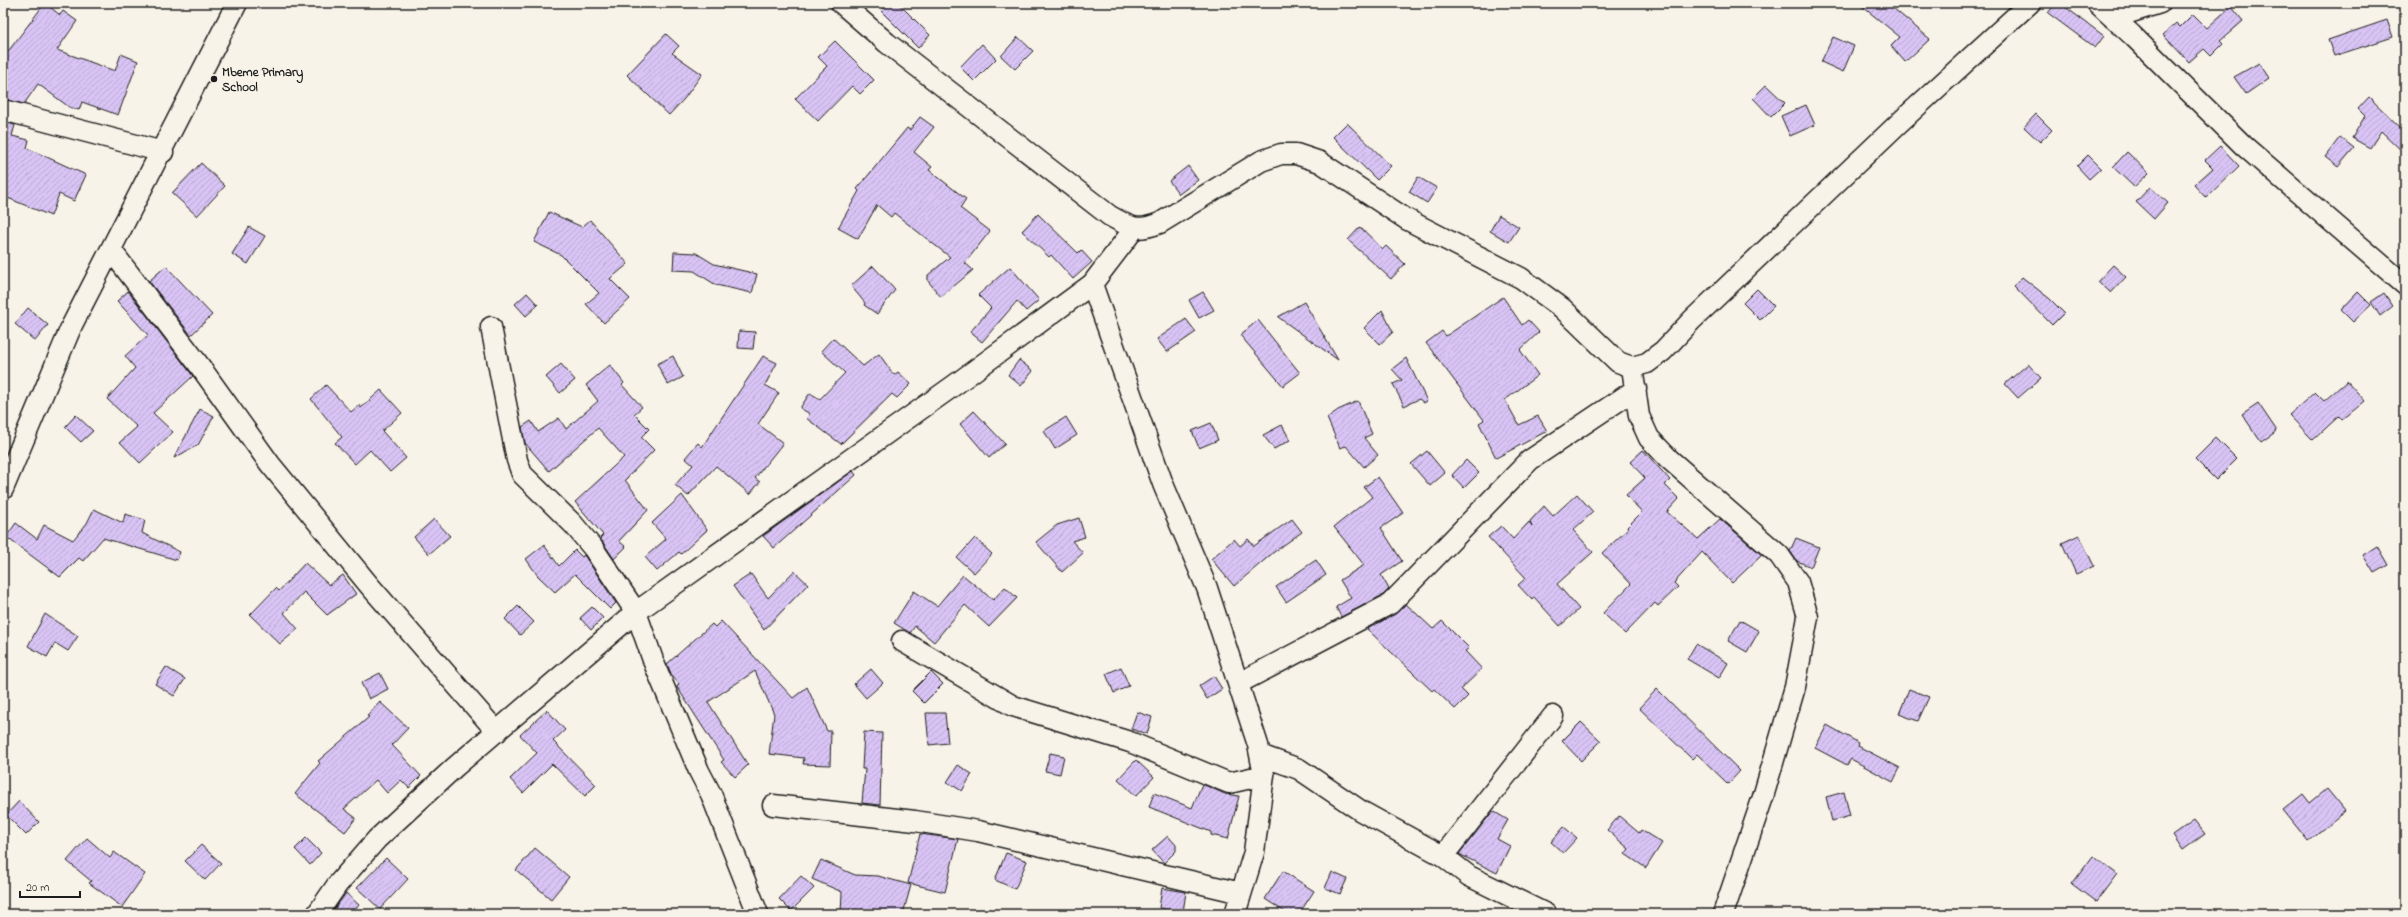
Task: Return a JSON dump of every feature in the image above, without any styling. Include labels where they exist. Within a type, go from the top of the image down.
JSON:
[{"type":"street","points":[[3,489],[72,325],[162,152],[237,3]]},
{"type":"street","points":[[841,3],[887,43],[1110,216],[1134,229],[1145,229],[1160,223],[1261,161],[1281,154],[1296,154],[1320,162],[1406,219],[1521,278],[1562,308],[1618,362],[1632,367],[1647,363],[1663,350],[1697,315],[1899,123],[2030,3]]},
{"type":"street","points":[[2096,3],[2244,146],[2405,285]]},
{"type":"street","points":[[2113,18],[2160,3]]},
{"type":"street","points":[[3,110],[162,152]]},
{"type":"street","points":[[317,914],[337,885],[377,839],[455,767],[636,612],[956,384],[1092,284],[1134,229]]},
{"type":"street","points":[[111,250],[199,365],[270,464],[369,585],[497,732]]},
{"type":"street","points":[[1092,284],[1160,477],[1207,588],[1239,684],[1260,754],[1264,775],[1254,852],[1234,914]]},
{"type":"street","points":[[491,327],[522,474],[573,524],[594,548],[636,612],[654,663],[698,771],[711,794],[758,914]]},
{"type":"street","points":[[1632,367],[1639,416],[1649,438],[1669,459],[1779,555],[1798,582],[1808,617],[1788,709],[1763,798],[1723,914]]},
{"type":"street","points":[[1239,684],[1390,604],[1530,460],[1636,389]]},
{"type":"street","points":[[902,642],[1013,706],[1130,742],[1229,783],[1264,775]]},
{"type":"street","points":[[1443,856],[1553,716]]},
{"type":"street","points":[[1260,754],[1299,770],[1361,811],[1443,856],[1469,876],[1546,914]]},
{"type":"street","points":[[773,805],[915,821],[978,831],[1241,893]]},
{"type":"building","points":[[45,3],[60,15],[63,11],[77,21],[57,50],[115,71],[121,54],[138,61],[118,115],[82,102],[79,110],[69,107],[38,84],[24,104],[3,99],[3,58]]},
{"type":"building","points":[[889,3],[898,3],[930,35],[918,48],[881,11]]},
{"type":"building","points":[[1858,3],[1887,3],[1930,39],[1905,62],[1891,46],[1900,37]]},
{"type":"building","points":[[2056,3],[2060,3],[2104,36],[2095,48],[2048,13]]},
{"type":"building","points":[[2231,6],[2243,21],[2220,41],[2223,44],[2211,56],[2204,49],[2189,62],[2163,35],[2176,23],[2180,27],[2193,14],[2207,28]]},
{"type":"building","points":[[2387,20],[2393,37],[2334,56],[2328,40]]},
{"type":"building","points":[[666,34],[679,46],[672,53],[702,74],[684,99],[669,115],[627,75]]},
{"type":"building","points":[[1018,37],[1033,51],[1015,69],[1001,56]]},
{"type":"building","points":[[1833,37],[1854,46],[1843,72],[1821,62]]},
{"type":"building","points":[[835,41],[874,80],[860,94],[852,86],[818,121],[795,99],[827,66],[818,57]]},
{"type":"building","points":[[982,44],[996,59],[974,81],[960,67]]},
{"type":"building","points":[[2259,63],[2269,78],[2246,94],[2234,77]]},
{"type":"building","points":[[1766,85],[1785,103],[1771,117],[1753,98]]},
{"type":"building","points":[[2369,97],[2405,132],[2405,154],[2381,131],[2370,148],[2352,138],[2365,116],[2358,109]]},
{"type":"building","points":[[1806,105],[1815,125],[1790,136],[1781,116]]},
{"type":"building","points":[[2036,114],[2052,130],[2040,142],[2024,127]]},
{"type":"building","points":[[920,117],[934,127],[914,152],[932,167],[929,170],[966,199],[960,208],[990,231],[965,263],[973,270],[941,297],[928,281],[928,275],[950,257],[894,213],[891,217],[877,205],[858,239],[838,228],[859,191],[857,189],[907,128],[910,130]]},
{"type":"building","points":[[3,122],[15,125],[12,136],[29,140],[27,148],[86,175],[74,201],[59,194],[51,216],[3,196]]},
{"type":"building","points":[[1347,123],[1391,166],[1377,180],[1333,137]]},
{"type":"building","points":[[2340,137],[2354,148],[2338,167],[2325,157]]},
{"type":"building","points":[[2220,146],[2239,166],[2206,198],[2194,185],[2213,168],[2205,160]]},
{"type":"building","points":[[2127,152],[2149,173],[2134,187],[2113,167]]},
{"type":"building","points":[[2088,155],[2101,168],[2089,179],[2077,166]]},
{"type":"building","points":[[201,163],[225,186],[197,216],[172,193]]},
{"type":"building","points":[[1188,166],[1198,180],[1179,194],[1169,181]]},
{"type":"building","points":[[1418,177],[1437,188],[1427,203],[1409,192]]},
{"type":"building","points":[[2150,187],[2168,203],[2154,219],[2136,202]]},
{"type":"building","points":[[549,212],[582,227],[590,220],[628,264],[610,279],[630,299],[604,323],[586,304],[599,293],[561,255],[534,242]]},
{"type":"building","points":[[1038,214],[1078,253],[1081,250],[1092,262],[1073,279],[1051,255],[1049,257],[1022,231]]},
{"type":"building","points":[[1499,215],[1519,227],[1509,242],[1490,231]]},
{"type":"building","points":[[249,227],[265,236],[248,264],[232,254]]},
{"type":"building","points":[[1360,227],[1383,249],[1386,246],[1405,264],[1391,279],[1348,240]]},
{"type":"building","points":[[674,252],[696,253],[714,264],[757,274],[752,293],[716,285],[694,271],[673,270]]},
{"type":"building","points":[[2113,265],[2126,277],[2111,293],[2098,281]]},
{"type":"building","points":[[166,266],[212,315],[191,335],[149,281]]},
{"type":"building","points":[[873,266],[895,290],[877,314],[864,305],[865,303],[851,286]]},
{"type":"building","points":[[1010,267],[1039,300],[1026,311],[1017,301],[982,342],[970,332],[991,308],[978,295]]},
{"type":"building","points":[[2022,277],[2050,299],[2064,313],[2052,325],[2014,286]]},
{"type":"building","points":[[1757,289],[1774,306],[1760,320],[1743,303]]},
{"type":"building","points":[[128,291],[193,376],[153,413],[173,432],[140,463],[120,442],[137,427],[107,399],[135,368],[125,356],[148,335],[117,301]]},
{"type":"building","points":[[1203,292],[1214,310],[1199,318],[1189,300]]},
{"type":"building","points":[[2358,292],[2371,305],[2353,322],[2341,310]]},
{"type":"building","points":[[527,293],[538,305],[526,316],[515,304]]},
{"type":"building","points":[[2384,293],[2393,306],[2380,316],[2371,302]]},
{"type":"building","points":[[1503,297],[1522,325],[1528,320],[1539,332],[1520,350],[1538,375],[1505,400],[1519,425],[1538,416],[1547,431],[1496,458],[1479,423],[1484,420],[1426,343],[1442,331],[1446,336]]},
{"type":"building","points":[[1304,302],[1338,360],[1278,317]]},
{"type":"building","points":[[28,308],[48,325],[35,341],[15,324]]},
{"type":"building","points":[[1382,310],[1393,332],[1380,344],[1364,328]]},
{"type":"building","points":[[1186,319],[1196,332],[1167,352],[1157,339]]},
{"type":"building","points":[[1258,320],[1300,373],[1283,386],[1240,335]]},
{"type":"building","points":[[739,331],[755,332],[753,349],[738,348]]},
{"type":"building","points":[[833,338],[863,366],[879,354],[894,375],[898,372],[911,384],[897,398],[892,394],[841,444],[806,418],[810,414],[800,408],[810,393],[820,399],[845,373],[821,351]]},
{"type":"building","points":[[673,356],[683,377],[668,385],[657,364]]},
{"type":"building","points":[[763,356],[777,363],[765,385],[779,393],[758,424],[783,443],[755,478],[760,482],[750,494],[716,466],[688,496],[675,485],[693,465],[685,458],[698,443],[702,447]]},
{"type":"building","points":[[1406,358],[1427,401],[1424,403],[1419,399],[1404,406],[1393,384],[1402,380],[1392,369]]},
{"type":"building","points":[[1019,360],[1033,371],[1021,386],[1008,375]]},
{"type":"building","points":[[561,364],[575,380],[560,393],[546,377]]},
{"type":"building","points":[[2028,364],[2041,378],[2018,398],[2005,384]]},
{"type":"building","points":[[610,365],[624,383],[622,385],[642,407],[634,414],[649,429],[641,437],[654,450],[625,480],[648,510],[619,541],[626,547],[614,559],[600,538],[603,535],[575,502],[624,457],[598,428],[549,471],[525,443],[522,427],[531,421],[538,432],[559,418],[566,429],[598,401],[586,385]]},
{"type":"building","points":[[2347,381],[2365,401],[2342,420],[2339,416],[2313,440],[2289,415],[2315,392],[2324,401]]},
{"type":"building","points":[[326,385],[351,412],[359,405],[361,408],[381,390],[402,413],[382,431],[406,458],[390,472],[370,450],[355,464],[335,443],[342,437],[311,399]]},
{"type":"building","points":[[1358,401],[1372,434],[1364,438],[1378,455],[1364,467],[1346,446],[1340,448],[1327,418],[1338,410]]},
{"type":"building","points":[[2258,403],[2277,431],[2261,442],[2242,414]]},
{"type":"building","points":[[200,409],[214,416],[198,445],[174,458]]},
{"type":"building","points":[[974,411],[1005,444],[989,458],[960,424]]},
{"type":"building","points":[[76,415],[93,431],[81,442],[65,427]]},
{"type":"building","points":[[1066,417],[1077,435],[1055,449],[1044,431]]},
{"type":"building","points":[[1211,423],[1218,440],[1199,448],[1192,431]]},
{"type":"building","points":[[1282,425],[1290,440],[1274,449],[1263,435]]},
{"type":"building","points":[[2216,438],[2237,459],[2216,480],[2195,459]]},
{"type":"building","points":[[1643,450],[1670,480],[1665,485],[1679,499],[1667,512],[1698,539],[1720,519],[1762,555],[1732,583],[1702,552],[1674,583],[1678,587],[1658,606],[1655,603],[1625,634],[1603,613],[1631,584],[1602,553],[1628,529],[1627,527],[1642,512],[1626,495],[1645,478],[1630,462]]},
{"type":"building","points":[[1427,451],[1445,473],[1430,486],[1411,464]]},
{"type":"building","points":[[1466,460],[1479,473],[1464,488],[1452,475]]},
{"type":"building","points":[[853,471],[856,475],[774,548],[763,536]]},
{"type":"building","points":[[1378,477],[1403,513],[1381,528],[1402,561],[1381,575],[1389,589],[1383,595],[1341,617],[1336,607],[1351,598],[1340,580],[1364,565],[1334,527],[1372,497],[1364,487]]},
{"type":"building","points":[[1577,494],[1593,512],[1573,530],[1593,552],[1557,584],[1579,609],[1560,626],[1534,597],[1532,600],[1518,585],[1526,578],[1488,537],[1501,526],[1513,539],[1529,522],[1532,526],[1530,521],[1544,506],[1553,516]]},
{"type":"building","points":[[682,495],[707,530],[681,554],[679,552],[657,571],[645,557],[666,539],[652,523]]},
{"type":"building","points":[[94,509],[123,523],[125,514],[145,520],[142,533],[180,552],[177,560],[103,538],[83,561],[79,558],[60,577],[6,537],[16,523],[37,539],[44,525],[73,540],[87,523]]},
{"type":"building","points":[[1079,518],[1085,537],[1072,541],[1083,553],[1062,572],[1036,542],[1057,525]]},
{"type":"building","points":[[434,519],[450,536],[429,554],[414,537]]},
{"type":"building","points":[[1292,519],[1302,532],[1274,552],[1234,586],[1211,559],[1234,539],[1240,546],[1248,539],[1254,546]]},
{"type":"building","points":[[2079,535],[2094,566],[2076,574],[2062,543]]},
{"type":"building","points":[[975,538],[992,554],[974,573],[957,558]]},
{"type":"building","points":[[1796,538],[1819,547],[1811,567],[1797,561],[1790,551]]},
{"type":"building","points":[[544,545],[559,566],[575,550],[582,557],[584,555],[616,603],[610,609],[575,574],[555,592],[538,576],[526,559]]},
{"type":"building","points":[[2377,546],[2388,565],[2374,573],[2363,555]]},
{"type":"building","points":[[1316,560],[1326,575],[1286,602],[1276,587]]},
{"type":"building","points":[[305,563],[329,585],[343,575],[356,594],[327,615],[304,592],[284,613],[298,629],[280,644],[250,615],[276,588],[279,591]]},
{"type":"building","points":[[794,571],[808,584],[764,630],[733,586],[751,574],[768,598]]},
{"type":"building","points":[[963,575],[993,600],[1005,587],[1017,598],[989,627],[965,605],[934,642],[915,626],[910,633],[894,623],[914,591],[937,606]]},
{"type":"building","points":[[1406,604],[1433,629],[1442,621],[1469,648],[1465,651],[1482,669],[1461,689],[1468,696],[1455,709],[1434,689],[1432,691],[1367,629],[1395,614]]},
{"type":"building","points":[[518,606],[534,622],[520,635],[505,619]]},
{"type":"building","points":[[592,607],[603,618],[591,630],[580,618]]},
{"type":"building","points":[[45,614],[78,636],[68,651],[55,643],[47,657],[28,646]]},
{"type":"building","points":[[1740,620],[1759,631],[1747,652],[1728,641]]},
{"type":"building","points":[[721,621],[793,698],[807,687],[827,731],[831,731],[830,765],[803,764],[804,758],[769,754],[774,714],[755,671],[708,702],[748,765],[735,777],[721,762],[724,760],[677,687],[679,684],[672,676],[667,664],[712,624],[715,627]]},
{"type":"building","points":[[1696,644],[1728,663],[1719,678],[1687,659]]},
{"type":"building","points":[[166,667],[185,679],[174,696],[155,684]]},
{"type":"building","points":[[1121,667],[1129,686],[1114,693],[1106,674]]},
{"type":"building","points":[[871,669],[883,683],[866,698],[854,684]]},
{"type":"building","points":[[931,672],[943,684],[924,703],[912,691]]},
{"type":"building","points":[[380,673],[388,689],[369,699],[361,683]]},
{"type":"building","points":[[1214,676],[1222,689],[1207,699],[1199,686]]},
{"type":"building","points":[[1657,689],[1740,771],[1728,784],[1697,754],[1692,759],[1639,708]]},
{"type":"building","points":[[1909,689],[1929,697],[1918,721],[1899,714]]},
{"type":"building","points":[[380,702],[408,728],[392,745],[421,776],[409,788],[401,780],[387,793],[376,780],[344,809],[356,818],[345,832],[295,794],[320,763],[318,761],[369,717],[367,716]]},
{"type":"building","points":[[547,710],[565,730],[553,741],[596,785],[585,796],[552,764],[523,793],[510,779],[537,753],[520,735]]},
{"type":"building","points":[[1137,712],[1152,717],[1147,734],[1131,729]]},
{"type":"building","points":[[926,713],[945,713],[948,743],[929,745]]},
{"type":"building","points":[[1581,722],[1601,741],[1581,761],[1562,741]]},
{"type":"building","points":[[1827,725],[1859,743],[1858,746],[1900,768],[1893,782],[1851,759],[1847,765],[1815,748]]},
{"type":"building","points":[[864,732],[882,733],[880,805],[862,803],[865,769],[862,769]]},
{"type":"building","points":[[1050,753],[1064,756],[1060,774],[1045,771]]},
{"type":"building","points":[[1136,760],[1154,777],[1136,796],[1118,779]]},
{"type":"building","points":[[958,765],[972,774],[962,791],[947,782]]},
{"type":"building","points":[[1202,784],[1225,794],[1239,796],[1228,839],[1211,835],[1211,832],[1149,807],[1154,793],[1192,808]]},
{"type":"building","points":[[2327,789],[2345,811],[2308,841],[2283,810],[2303,794],[2310,803]]},
{"type":"building","points":[[1844,792],[1850,816],[1832,821],[1826,797]]},
{"type":"building","points":[[19,801],[39,822],[26,835],[6,815]]},
{"type":"building","points":[[1493,811],[1508,820],[1497,839],[1510,846],[1497,873],[1459,854]]},
{"type":"building","points":[[1619,816],[1639,833],[1641,830],[1662,843],[1646,868],[1625,854],[1629,849],[1607,830]]},
{"type":"building","points":[[2194,820],[2205,834],[2183,850],[2173,835]]},
{"type":"building","points":[[1564,827],[1577,838],[1563,853],[1551,842]]},
{"type":"building","points":[[920,834],[958,839],[945,892],[908,883]]},
{"type":"building","points":[[1168,836],[1176,845],[1176,851],[1164,863],[1152,850]]},
{"type":"building","points":[[87,838],[110,858],[114,852],[145,874],[122,907],[89,883],[91,881],[67,861]]},
{"type":"building","points":[[306,838],[321,853],[310,865],[295,849]]},
{"type":"building","points":[[201,845],[221,863],[205,880],[185,861]]},
{"type":"building","points":[[535,848],[569,877],[551,899],[516,870]]},
{"type":"building","points":[[1006,853],[1027,861],[1015,889],[995,880]]},
{"type":"building","points":[[2093,856],[2117,874],[2096,902],[2072,884]]},
{"type":"building","points":[[386,858],[408,879],[380,909],[357,888]]},
{"type":"building","points":[[821,860],[855,875],[878,876],[911,885],[903,914],[841,914],[842,892],[812,879]]},
{"type":"building","points":[[1283,871],[1314,891],[1299,914],[1288,914],[1265,899]]},
{"type":"building","points":[[1332,872],[1347,879],[1340,894],[1325,888]]},
{"type":"building","points":[[801,876],[814,888],[791,911],[779,899]]},
{"type":"building","points":[[1162,888],[1186,892],[1183,912],[1159,908]]},
{"type":"building","points":[[346,893],[359,905],[351,914],[331,914]]},
{"type":"place","name":"Mbeme Primary School","points":[[214,79]]}]
